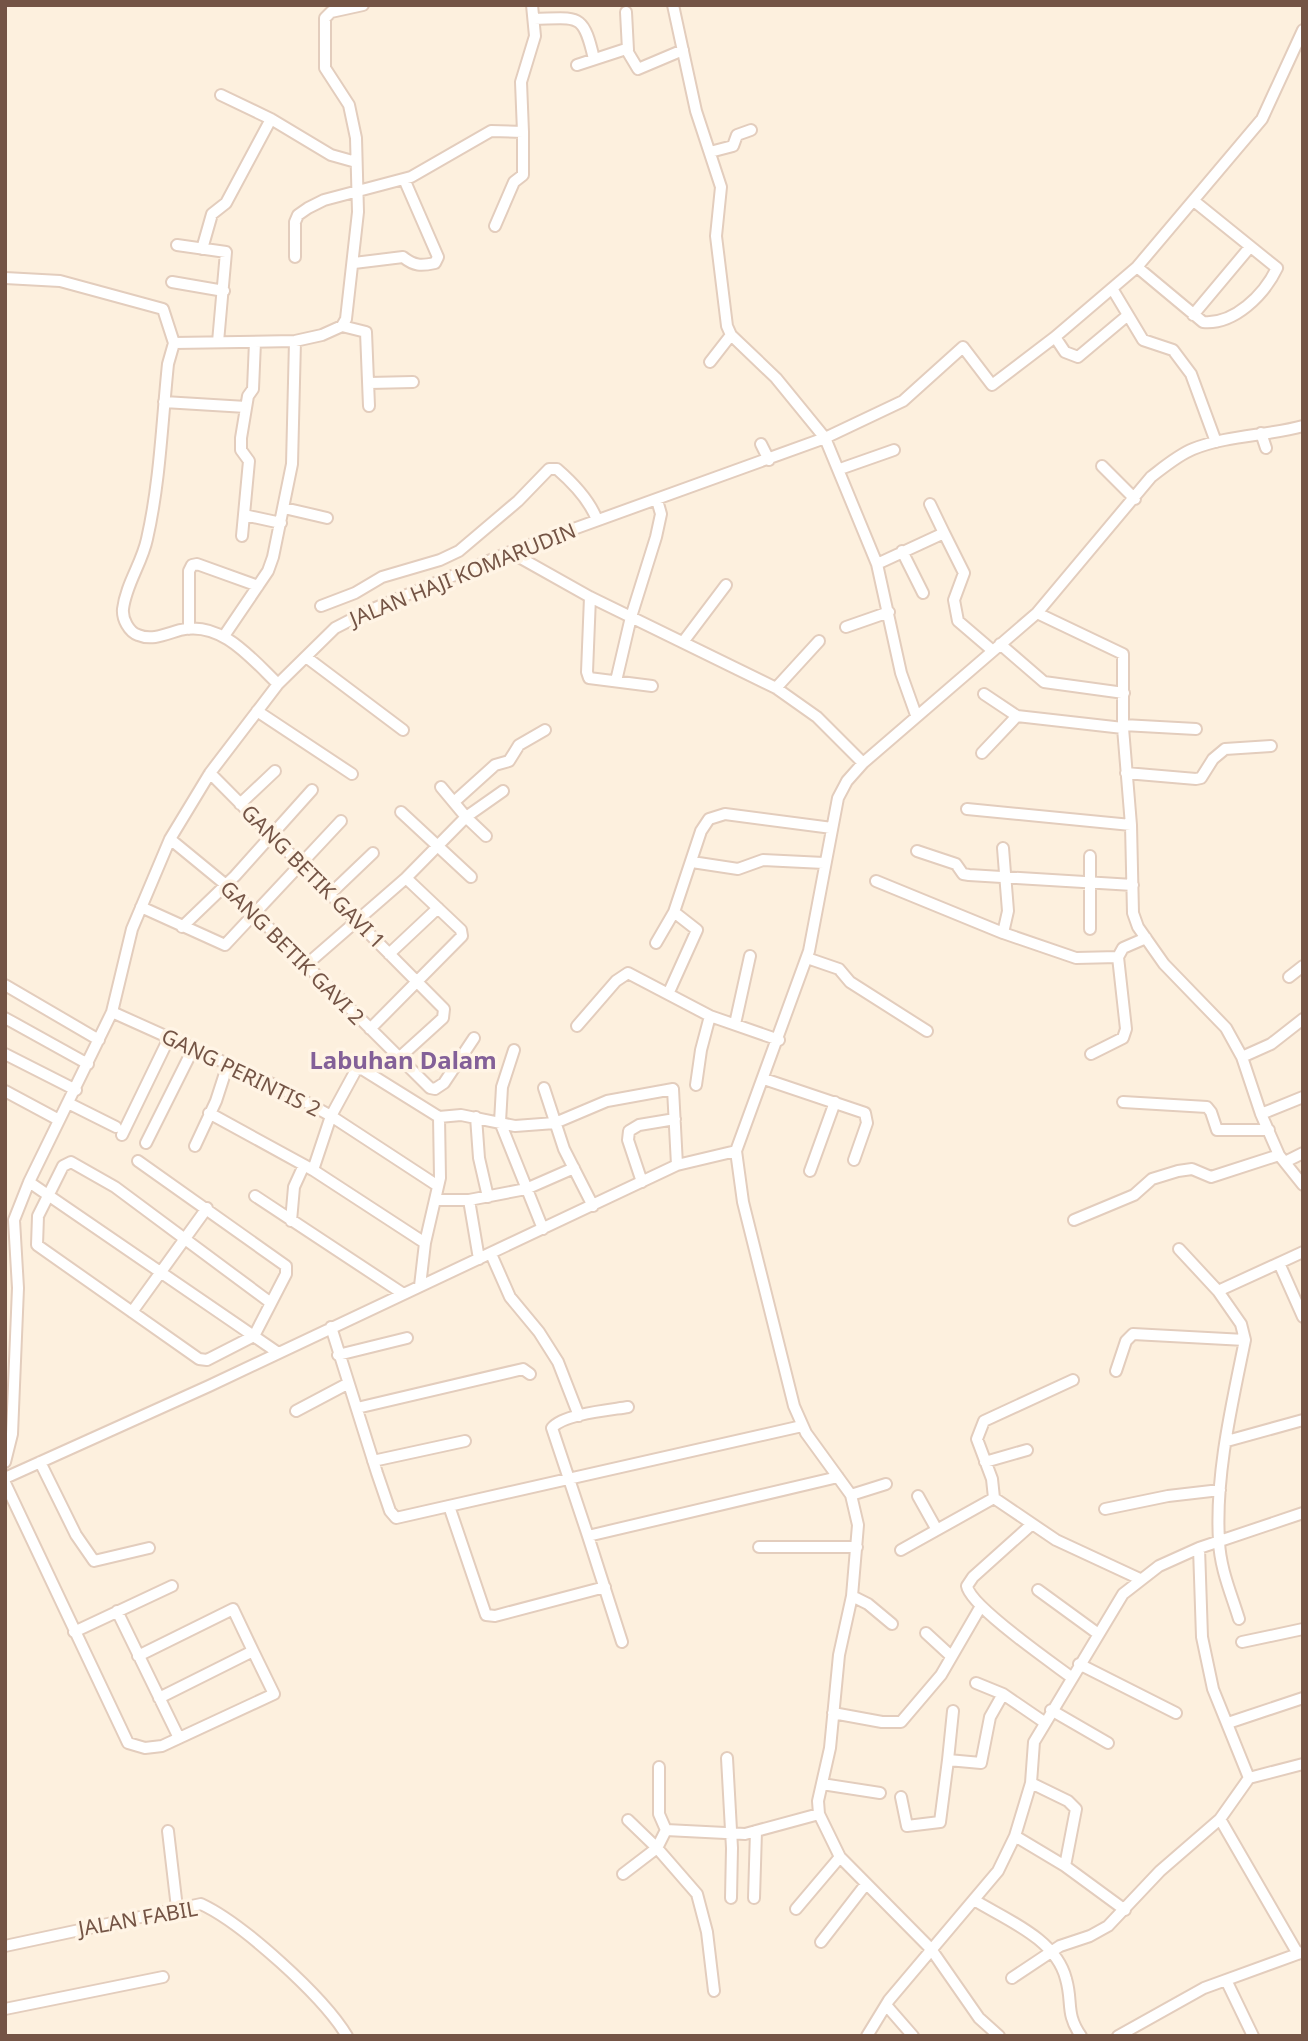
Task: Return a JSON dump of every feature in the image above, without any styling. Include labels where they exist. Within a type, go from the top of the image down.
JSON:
[{"type":"street","points":[[342,326],[354,264],[356,138],[349,105],[326,68],[325,18],[331,12],[363,5]]},
{"type":"street","points":[[495,226],[514,182],[523,174],[521,82],[531,54],[534,19],[532,5]]},
{"type":"street","points":[[571,5],[572,19]]},
{"type":"street","points":[[673,5],[696,111],[722,187],[716,236],[727,326],[732,335],[776,378],[822,433],[840,469],[877,564],[901,673],[916,715]]},
{"type":"street","points":[[626,12],[628,50],[638,69],[683,50]]},
{"type":"street","points":[[534,19],[572,19],[587,30],[594,59]]},
{"type":"street","points":[[1128,315],[1078,357],[1065,352],[1055,337],[1137,267],[1262,119],[1303,30]]},
{"type":"street","points":[[577,65],[628,50]]},
{"type":"street","points":[[221,95],[271,119],[321,150],[356,162]]},
{"type":"street","points":[[202,248],[212,214],[226,203],[271,119]]},
{"type":"street","points":[[710,152],[733,146],[737,135],[751,130]]},
{"type":"street","points":[[295,257],[295,222],[298,215],[324,200],[404,179],[491,131],[523,132]]},
{"type":"street","points":[[354,264],[403,257],[411,264],[421,266],[435,263],[438,257],[404,179]]},
{"type":"street","points":[[1137,267],[1193,315],[1203,322],[1213,323],[1233,317],[1269,280],[1277,268],[1194,201]]},
{"type":"street","points":[[177,245],[226,252],[218,342]]},
{"type":"street","points":[[1193,315],[1250,247]]},
{"type":"street","points":[[5,278],[60,281],[163,309],[174,343],[168,363],[155,500],[147,542],[132,575],[122,612],[128,627],[141,636],[153,638],[201,628],[224,636],[278,684]]},
{"type":"street","points":[[172,282],[224,290]]},
{"type":"street","points":[[1112,290],[1143,340],[1177,354],[1197,388],[1216,442]]},
{"type":"street","points":[[174,343],[295,341],[322,335],[342,326],[366,332],[369,406]]},
{"type":"street","points":[[710,362],[732,335]]},
{"type":"street","name":"JALAN HAJI KOMARUDIN","points":[[5,1462],[18,1288],[14,1220],[29,1182],[112,1012],[125,951],[170,839],[210,773],[278,684],[346,621],[595,516],[657,500],[765,452],[903,401],[963,347],[992,385],[1055,337]]},
{"type":"street","points":[[224,636],[271,564],[281,523],[292,464],[295,341]]},
{"type":"street","points":[[242,536],[249,461],[241,448],[246,407],[254,382],[254,342]]},
{"type":"street","points":[[369,383],[413,382]]},
{"type":"street","points":[[164,402],[246,407]]},
{"type":"street","points":[[999,2036],[979,2018],[931,1949],[839,1857],[819,1814],[839,1655],[852,1596],[858,1525],[851,1495],[802,1426],[743,1202],[736,1151],[807,958],[838,798],[847,781],[916,715],[1037,613],[1152,477],[1192,449],[1303,426]]},
{"type":"street","points":[[1261,433],[1265,447]]},
{"type":"street","points":[[840,469],[894,450]]},
{"type":"street","points":[[1102,466],[1135,499]]},
{"type":"street","points":[[321,606],[355,593],[382,577],[440,560],[458,551],[518,501],[549,469],[559,470],[595,516]]},
{"type":"street","points":[[616,681],[631,617],[659,526],[661,514],[657,500]]},
{"type":"street","points":[[930,504],[964,573],[954,600],[958,621],[1044,682],[1124,693]]},
{"type":"street","points":[[284,508],[327,518]]},
{"type":"street","points":[[244,515],[281,523]]},
{"type":"street","points":[[877,564],[944,533]]},
{"type":"street","points":[[902,551],[923,593]]},
{"type":"street","points":[[510,552],[590,597],[776,688],[817,717],[863,763]]},
{"type":"street","points":[[189,629],[192,565],[197,564],[258,586]]},
{"type":"street","points":[[683,642],[726,585]]},
{"type":"street","points":[[590,597],[589,678],[652,686]]},
{"type":"street","points":[[846,626],[889,612]]},
{"type":"street","points":[[1037,613],[1118,650],[1125,661],[1123,726],[1131,825],[1133,913],[1164,964],[1226,1028],[1242,1057],[1261,1114],[1282,1159],[1303,1185]]},
{"type":"street","points":[[776,688],[819,641]]},
{"type":"street","points":[[306,657],[403,730]]},
{"type":"street","points":[[984,694],[1017,716],[1123,726],[1196,729]]},
{"type":"street","points":[[257,711],[352,774]]},
{"type":"street","points":[[982,753],[1017,716]]},
{"type":"street","points":[[454,802],[495,765],[509,761],[519,745],[545,730]]},
{"type":"street","points":[[1126,773],[1196,779],[1201,778],[1213,759],[1225,749],[1271,746]]},
{"type":"street","points":[[240,804],[275,771]]},
{"type":"street","name":"GANG BETIK GAVI 1","points":[[210,773],[415,983],[444,1009],[444,1016],[400,1057]]},
{"type":"street","points":[[441,787],[486,836]]},
{"type":"street","points":[[183,927],[226,885],[312,790]]},
{"type":"street","points":[[306,965],[406,878],[466,817],[503,791]]},
{"type":"street","points":[[967,809],[1131,825]]},
{"type":"street","points":[[401,813],[471,877]]},
{"type":"street","points":[[656,943],[674,912],[705,823],[714,816],[738,815],[832,828]]},
{"type":"street","points":[[141,907],[223,946],[341,821]]},
{"type":"street","name":"GANG BETIK GAVI 2","points":[[170,839],[226,885],[430,1088],[438,1088],[444,1083],[474,1038]]},
{"type":"street","points":[[1003,848],[1007,911],[1003,933]]},
{"type":"street","points":[[917,851],[956,864],[963,874],[1133,885]]},
{"type":"street","points":[[329,895],[373,853]]},
{"type":"street","points":[[1090,856],[1090,929]]},
{"type":"street","points":[[692,862],[738,869],[763,860],[824,863]]},
{"type":"street","points":[[370,1029],[462,936],[461,930],[406,878]]},
{"type":"street","points":[[876,881],[1003,933],[1076,958],[1118,957]]},
{"type":"street","points":[[389,954],[438,908]]},
{"type":"street","points":[[669,992],[697,930],[674,912]]},
{"type":"street","points":[[1091,1054],[1123,1038],[1126,1029],[1118,957],[1123,948],[1146,938]]},
{"type":"street","points":[[735,1024],[750,956]]},
{"type":"street","points":[[807,958],[839,969],[850,982],[927,1031]]},
{"type":"street","points":[[1289,977],[1303,967]]},
{"type":"street","points":[[577,1026],[624,974],[632,974],[710,1016],[779,1040]]},
{"type":"street","points":[[5,985],[99,1040]]},
{"type":"street","name":"GANG PERINTIS 2","points":[[112,1012],[281,1088],[331,1116],[438,1186]]},
{"type":"street","points":[[696,1084],[710,1016]]},
{"type":"street","points":[[5,1018],[88,1064]]},
{"type":"street","points":[[1242,1057],[1271,1044],[1303,1019]]},
{"type":"street","points":[[68,1103],[119,1131],[169,1038]]},
{"type":"street","points":[[146,1143],[192,1049]]},
{"type":"street","points":[[514,1050],[502,1087],[500,1122],[543,1229]]},
{"type":"street","points":[[5,1054],[76,1090]]},
{"type":"street","points":[[195,1146],[228,1064]]},
{"type":"street","points":[[291,1221],[293,1187],[308,1168],[331,1116],[356,1070],[362,1069],[439,1117],[453,1114],[515,1126],[555,1123],[607,1101],[670,1089],[675,1091],[677,1165]]},
{"type":"street","points":[[764,1079],[862,1111],[867,1116],[854,1160]]},
{"type":"street","points":[[544,1088],[573,1168],[593,1206]]},
{"type":"street","points":[[5,1091],[59,1120]]},
{"type":"street","points":[[1261,1114],[1303,1097]]},
{"type":"street","points":[[810,1171],[835,1102]]},
{"type":"street","points":[[1123,1102],[1207,1107],[1217,1130],[1269,1130]]},
{"type":"street","points":[[209,1113],[308,1168],[425,1242]]},
{"type":"street","points":[[420,1286],[425,1242],[442,1159],[439,1117]]},
{"type":"street","points":[[476,1117],[479,1158],[488,1197]]},
{"type":"street","points":[[642,1182],[628,1140],[629,1131],[639,1125],[675,1119]]},
{"type":"street","points":[[138,1656],[233,1609],[274,1694],[162,1746],[145,1748],[128,1743],[5,1481],[40,1462],[677,1165],[736,1151]]},
{"type":"street","points":[[1074,1220],[1134,1195],[1152,1179],[1178,1171],[1192,1169],[1210,1177],[1303,1153]]},
{"type":"street","points":[[138,1161],[286,1266],[286,1274],[254,1336],[201,1360],[35,1244],[37,1216],[63,1166],[71,1162],[115,1187],[271,1303]]},
{"type":"street","points":[[435,1200],[469,1200],[526,1189],[573,1168]]},
{"type":"street","points":[[29,1182],[277,1352]]},
{"type":"street","points":[[255,1196],[402,1293]]},
{"type":"street","points":[[469,1200],[480,1259]]},
{"type":"street","points":[[132,1312],[207,1208]]},
{"type":"street","points":[[1179,1249],[1218,1291],[1241,1324],[1245,1340],[1220,1490],[1219,1541],[1222,1566],[1239,1619]]},
{"type":"street","points":[[1218,1291],[1303,1252]]},
{"type":"street","points":[[491,1254],[510,1297],[539,1332],[558,1362],[579,1416]]},
{"type":"street","points":[[1279,1263],[1303,1317]]},
{"type":"street","points":[[331,1327],[347,1384],[390,1511],[396,1518],[802,1426]]},
{"type":"street","points":[[1116,1371],[1126,1341],[1133,1334],[1245,1340]]},
{"type":"street","points":[[338,1355],[407,1338]]},
{"type":"street","points":[[357,1408],[523,1369],[530,1374]]},
{"type":"street","points":[[1073,1380],[984,1421],[977,1439],[992,1479],[994,1498],[1031,1525],[1076,1551],[1140,1579]]},
{"type":"street","points":[[296,1411],[347,1384]]},
{"type":"street","points":[[622,1642],[552,1428],[556,1423],[579,1416],[628,1407]]},
{"type":"street","points":[[1227,1441],[1303,1420]]},
{"type":"street","points":[[373,1461],[465,1441]]},
{"type":"street","points":[[985,1462],[1027,1450]]},
{"type":"street","points":[[40,1462],[76,1535],[94,1562],[149,1548]]},
{"type":"street","points":[[588,1536],[838,1476]]},
{"type":"street","points":[[851,1495],[886,1484]]},
{"type":"street","points":[[1105,1510],[1168,1496],[1220,1490]]},
{"type":"street","points":[[918,1496],[937,1530]]},
{"type":"street","points":[[901,1549],[994,1498]]},
{"type":"street","points":[[449,1506],[486,1615],[495,1616],[605,1587]]},
{"type":"street","points":[[867,2036],[886,2005],[998,1871],[1015,1836],[1031,1783],[1034,1742],[1113,1606],[1140,1579],[1199,1548],[1303,1513]]},
{"type":"street","points":[[1031,1525],[969,1582],[968,1591],[981,1606],[1071,1677]]},
{"type":"street","points":[[759,1547],[857,1547]]},
{"type":"street","points":[[1199,1548],[1202,1637],[1213,1689],[1249,1778]]},
{"type":"street","points":[[74,1632],[172,1586]]},
{"type":"street","points":[[1038,1590],[1097,1633]]},
{"type":"street","points":[[852,1596],[868,1604],[892,1624]]},
{"type":"street","points":[[833,1713],[882,1722],[901,1722],[941,1675],[981,1606]]},
{"type":"street","points":[[117,1611],[179,1738]]},
{"type":"street","points":[[1242,1642],[1303,1629]]},
{"type":"street","points":[[926,1633],[951,1656]]},
{"type":"street","points":[[159,1698],[253,1651]]},
{"type":"street","points":[[1079,1664],[1176,1713]]},
{"type":"street","points":[[976,1683],[1003,1694],[1044,1722]]},
{"type":"street","points":[[948,1760],[983,1762],[990,1717],[1003,1694]]},
{"type":"street","points":[[1228,1723],[1303,1698]]},
{"type":"street","points":[[1051,1710],[1108,1743]]},
{"type":"street","points":[[901,1797],[906,1826],[940,1822],[953,1711]]},
{"type":"street","points":[[727,1758],[731,1898]]},
{"type":"street","points":[[1012,1978],[1068,1941],[1094,1934],[1125,1910],[1160,1871],[1220,1819],[1249,1778],[1303,1764]]},
{"type":"street","points":[[659,1768],[659,1814],[666,1830]]},
{"type":"street","points":[[1031,1783],[1068,1801],[1076,1809],[1065,1866]]},
{"type":"street","points":[[822,1784],[880,1793]]},
{"type":"street","points":[[666,1830],[731,1833],[756,1831],[819,1814]]},
{"type":"street","points":[[1118,2036],[1204,1989],[1301,1953],[1220,1819]]},
{"type":"street","points":[[628,1820],[657,1848],[697,1894],[707,1932],[714,1991]]},
{"type":"street","points":[[623,1874],[657,1848],[666,1830]]},
{"type":"street","points":[[168,1831],[177,1908]]},
{"type":"street","points":[[754,1898],[756,1831]]},
{"type":"street","points":[[1015,1836],[1065,1866],[1125,1910]]},
{"type":"street","points":[[796,1909],[839,1857]]},
{"type":"street","points":[[821,1942],[866,1884]]},
{"type":"street","points":[[974,1900],[1054,1951],[1068,1987],[1069,2016],[1081,2036]]},
{"type":"street","name":"JALAN FABIL","points":[[5,1946],[201,1904],[215,1911],[289,1969],[346,2036]]},
{"type":"street","points":[[5,2009],[163,1977]]},
{"type":"street","points":[[1226,1980],[1253,2036]]},
{"type":"street","points":[[886,2005],[913,2036]]},
{"type":"district","name":"Labuhan Dalam","points":[[403,1061]]}]
